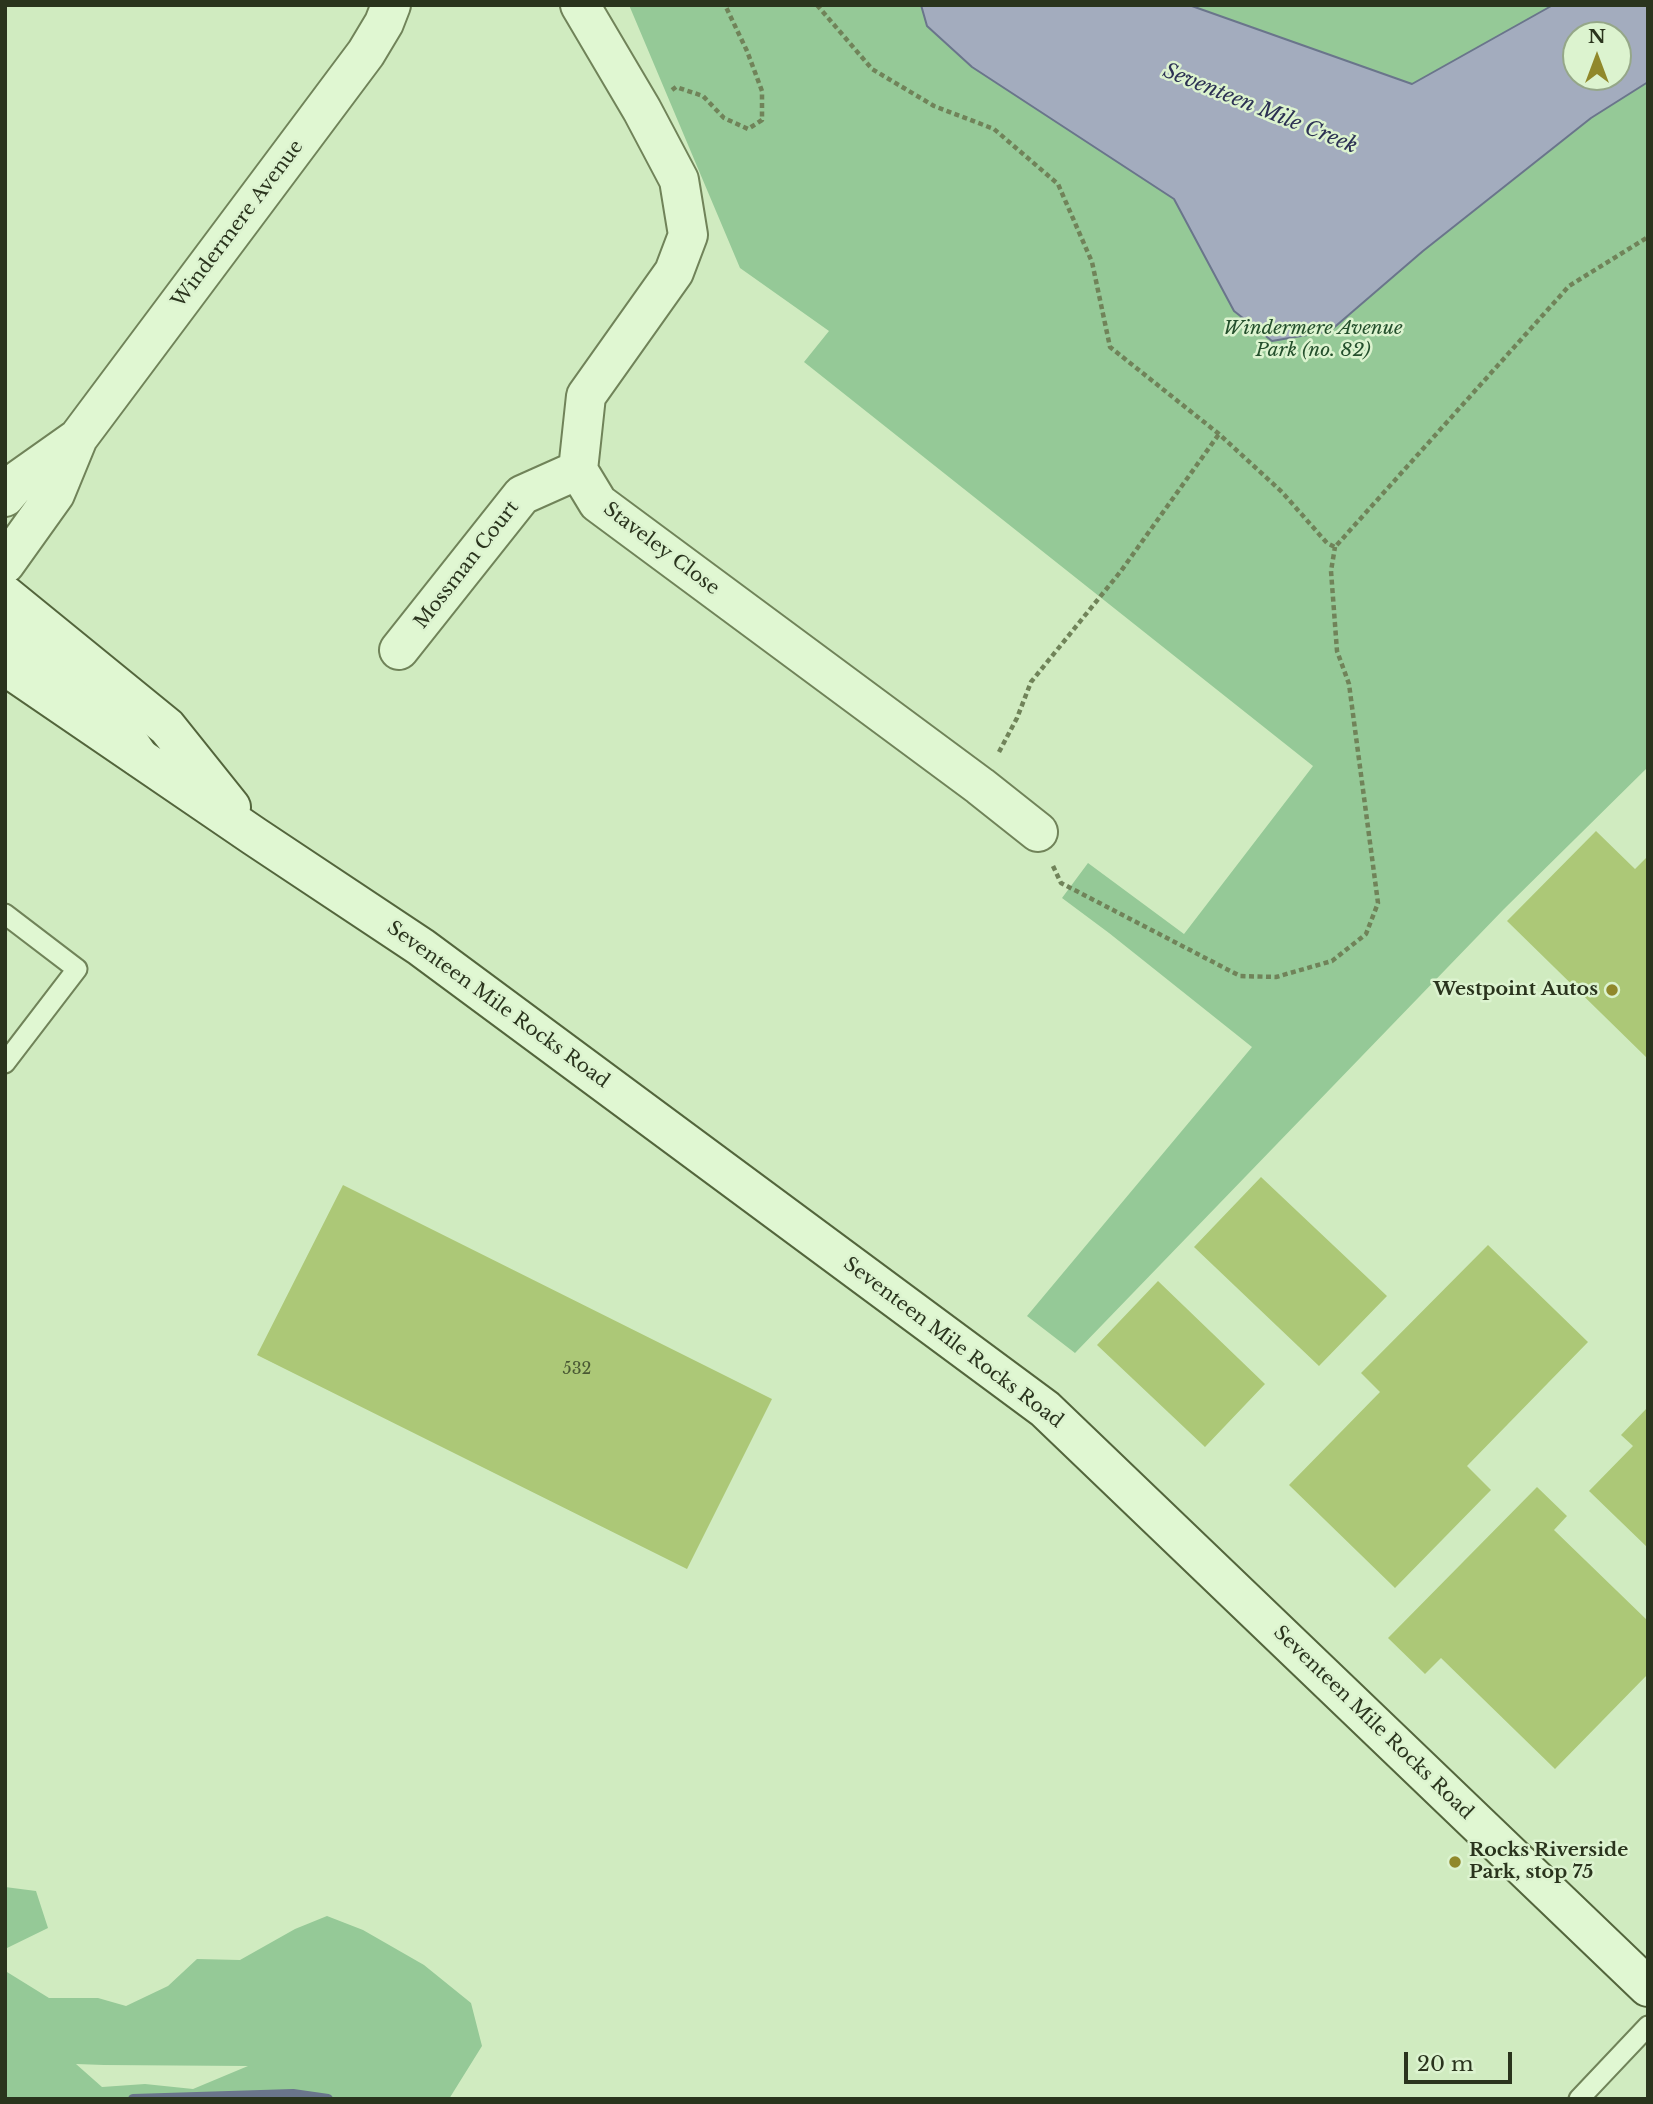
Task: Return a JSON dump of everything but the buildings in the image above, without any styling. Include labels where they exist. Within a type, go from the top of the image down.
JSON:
[{"type":"main road","name":"Windermere Avenue","points":[[78,438],[366,53],[384,23],[391,5]]},
{"type":"main road","points":[[578,470],[586,396],[674,272],[688,235],[679,180],[642,110],[580,5]]},
{"type":"main road","points":[[5,496],[19,479],[78,438]]},
{"type":"main road","points":[[5,564],[55,494],[78,438]]},
{"type":"main road","name":"Mossman Court","points":[[399,650],[522,495],[578,470]]},
{"type":"main road","name":"Staveley Close","points":[[578,470],[598,503],[980,786],[1038,832]]},
{"type":"main road","name":"Seventeen Mile Rocks Road","points":[[5,595],[167,727],[254,836]]},
{"type":"main road","points":[[5,635],[100,700],[140,759]]},
{"type":"main road","name":"Seventeen Mile Rocks Road","points":[[5,666],[421,947],[1045,1409],[1648,1987]]},
{"type":"lane","points":[[5,914],[77,969],[5,1063]]},
{"type":"lane","points":[[1579,2099],[1648,2026]]},
{"type":"path","points":[[642,110],[676,87],[704,96],[724,118],[748,129],[762,120],[762,91],[725,5]]},
{"type":"path","points":[[817,5],[872,69],[934,106],[994,129],[1058,184],[1092,262],[1110,346],[1219,434],[1282,492],[1327,543],[1335,547]]},
{"type":"path","points":[[1038,832],[1061,883],[1240,976],[1276,977],[1332,961],[1366,934],[1378,903],[1349,684],[1337,651],[1331,571],[1335,547],[1569,286],[1648,237]]},
{"type":"path","points":[[980,786],[1017,718],[1031,682],[1121,571],[1219,434]]},
{"type":"green space","name":"Windermere Avenue Park (no. 82)","points":[[629,5],[1648,5],[1648,767],[1504,909],[1075,1353],[1027,1316],[1252,1047],[1062,898],[1088,863],[1184,934],[1313,766],[804,362],[829,331],[740,268]]},
{"type":"green space","points":[[5,1887],[36,1891],[48,1928],[5,1949]]},
{"type":"green space","points":[[327,1916],[363,1930],[424,1965],[471,2003],[482,2046],[449,2099],[5,2099],[5,1954],[7,1972],[49,1998],[98,1998],[126,2006],[168,1986],[197,1959],[240,1960],[295,1929]],"holes":[[[76,2064],[248,2066],[193,2089],[145,2084],[102,2087]]]},
{"type":"water","name":"Seventeen Mile Creek","points":[[921,5],[1189,5],[1412,84],[1553,5],[1648,5],[1648,82],[1591,118],[1423,251],[1330,331],[1272,341],[1234,311],[1174,199],[972,67],[927,26]]},
{"type":"waterway","points":[[133,2099],[293,2094],[328,2099]]},
{"type":"place","name":"Westpoint Autos","points":[[1612,990]]},
{"type":"place","name":"Rocks Riverside Park, stop 75","points":[[1455,1862]]}]
